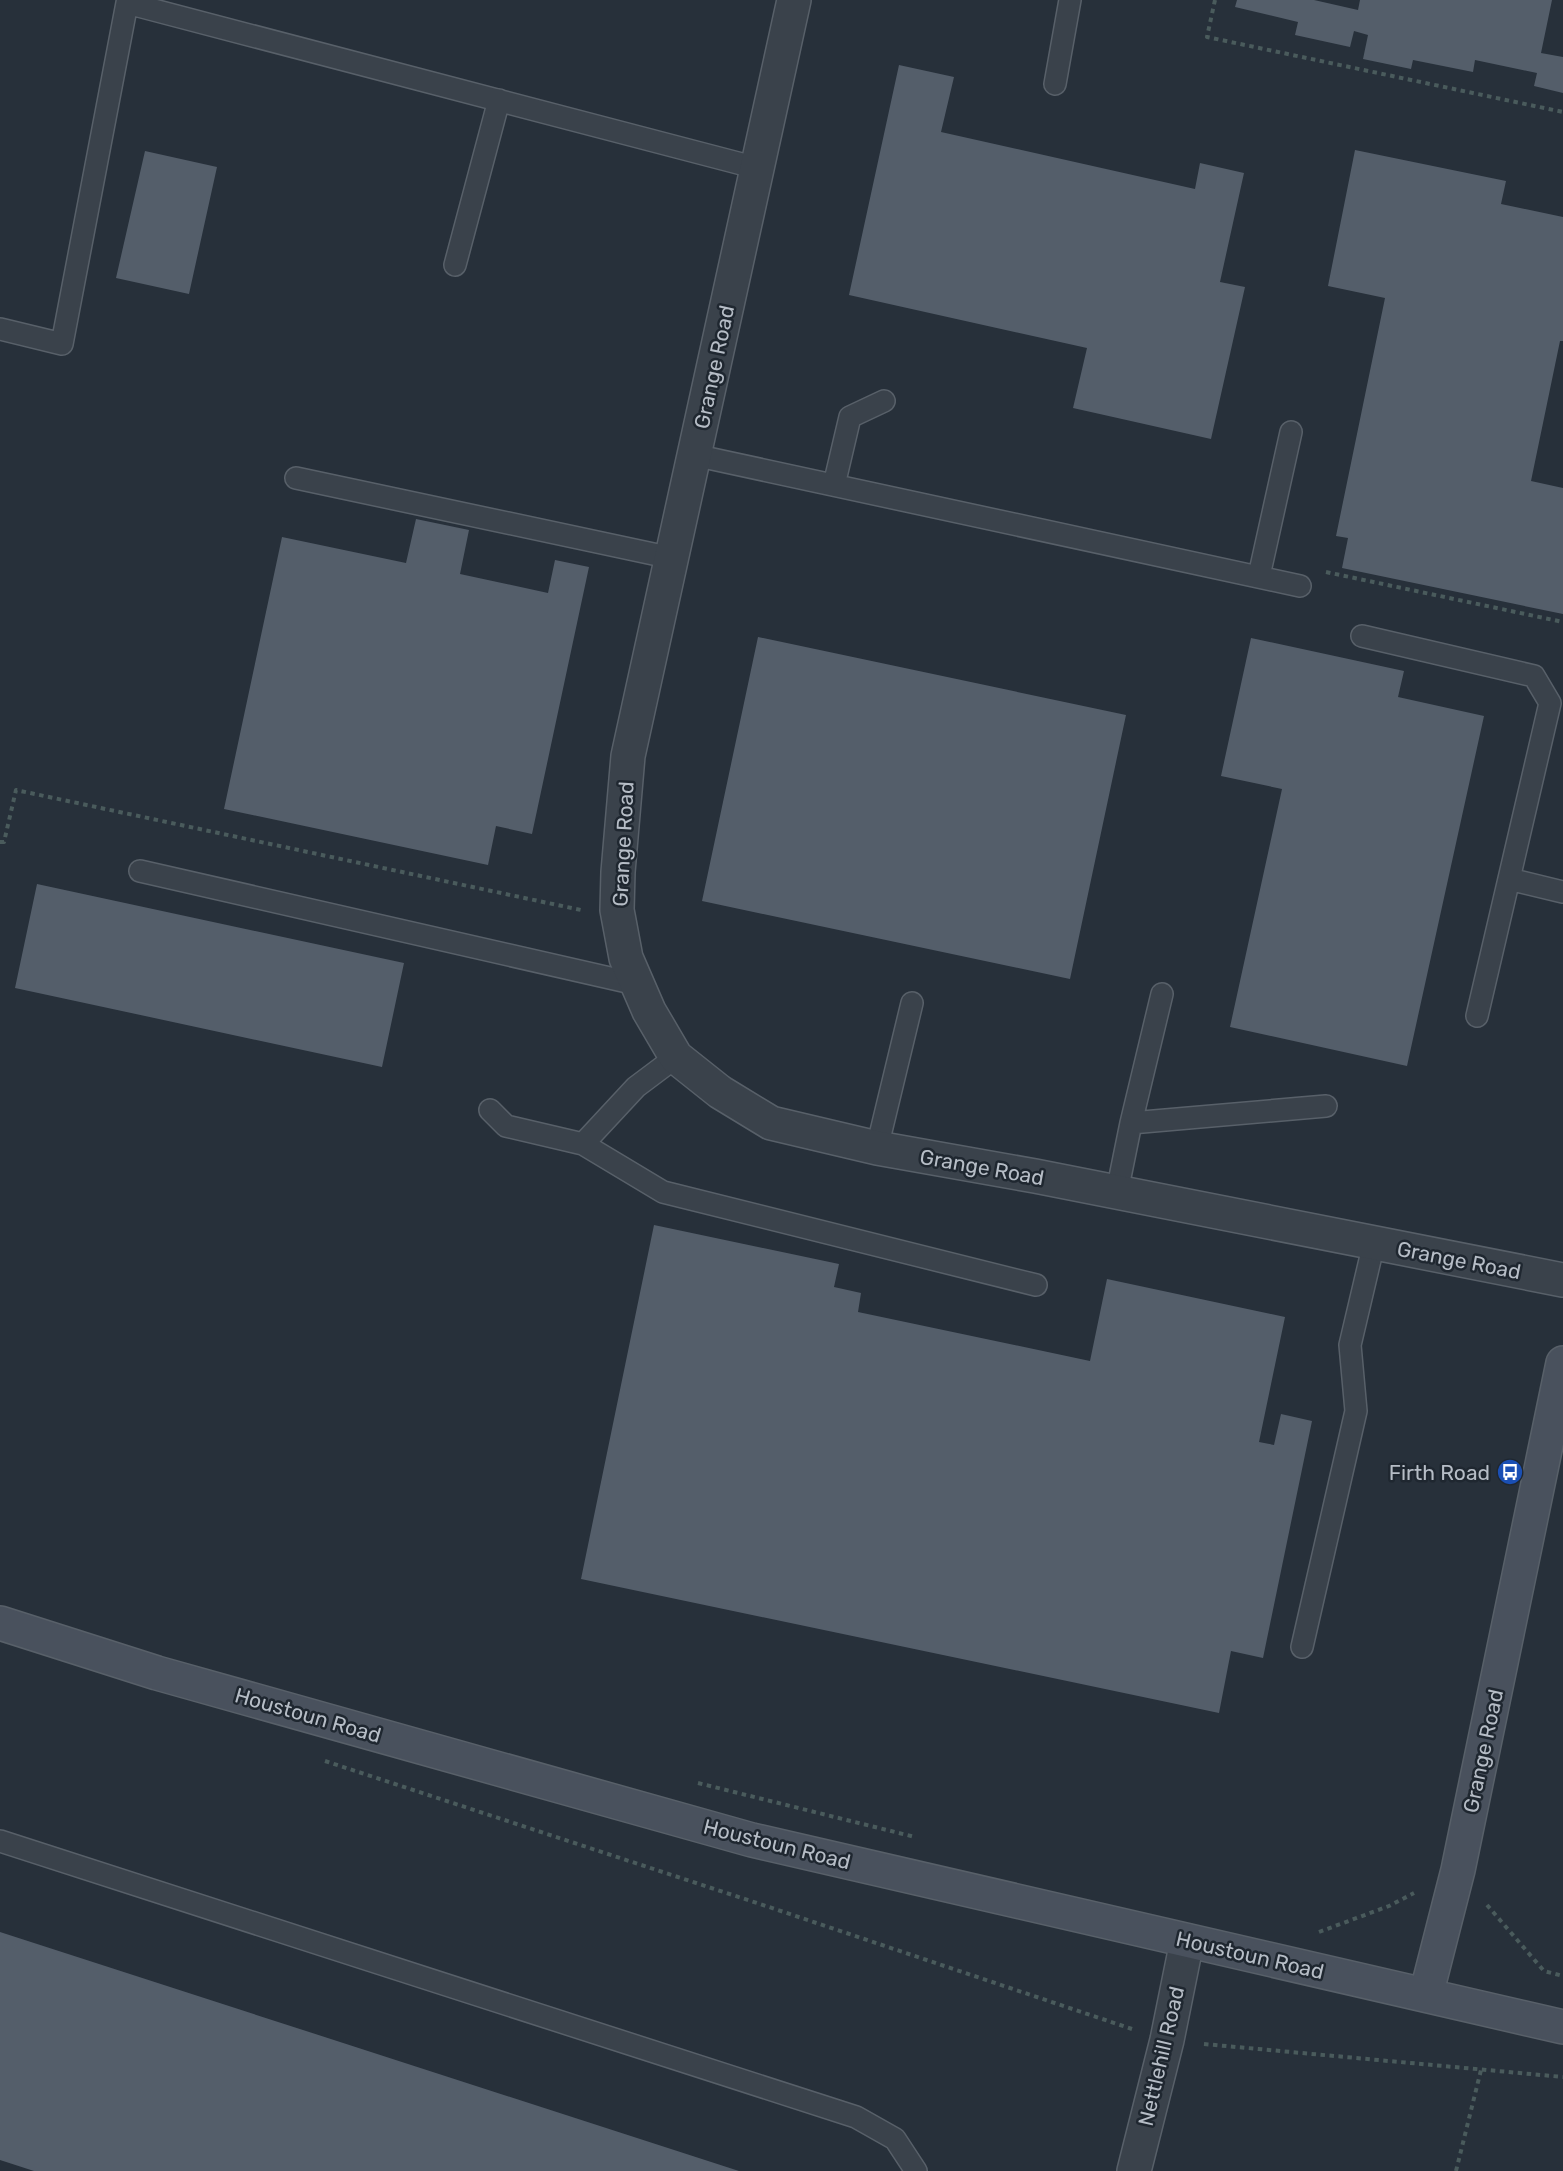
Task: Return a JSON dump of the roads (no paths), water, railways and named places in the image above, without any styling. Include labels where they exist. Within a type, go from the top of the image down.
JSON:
[{"type":"street","name":"Grange Road","points":[[794,0],[628,756],[617,909],[626,958],[636,984],[676,1057],[720,1092],[771,1123],[877,1149],[1117,1192],[1563,1280]]},
{"type":"street","name":"Grange Road","points":[[1426,1995],[1458,1870],[1555,1441],[1563,1363]]},
{"type":"street","name":"Houstoun Road","points":[[0,1623],[157,1672],[752,1840],[1563,2027]]},
{"type":"street","name":"Nettlehill Road","points":[[1134,2171],[1167,2040],[1187,1941]]},
{"type":"lane","points":[[1055,84],[1070,0]]},
{"type":"lane","points":[[0,328],[62,344],[127,3],[757,168]]},
{"type":"lane","points":[[455,265],[499,100]]},
{"type":"lane","points":[[834,485],[850,417],[884,401]]},
{"type":"lane","points":[[1258,576],[1291,432]]},
{"type":"lane","points":[[694,455],[1300,586]]},
{"type":"lane","points":[[296,478],[672,558]]},
{"type":"lane","points":[[1362,636],[1534,676],[1550,702],[1477,1016]]},
{"type":"lane","points":[[140,871],[636,984]]},
{"type":"lane","points":[[1509,879],[1563,892]]},
{"type":"lane","points":[[1117,1192],[1162,994]]},
{"type":"lane","points":[[877,1149],[912,1003]]},
{"type":"lane","points":[[583,1144],[636,1087],[676,1057]]},
{"type":"lane","points":[[1131,1123],[1326,1106]]},
{"type":"lane","points":[[490,1110],[506,1126],[583,1144],[663,1192],[1036,1285]]},
{"type":"lane","points":[[1302,1647],[1356,1411],[1350,1345],[1374,1243]]},
{"type":"lane","points":[[0,1841],[856,2117],[895,2139],[916,2171]]},
{"type":"place","name":"Firth Road","points":[[1510,1472]]}]
